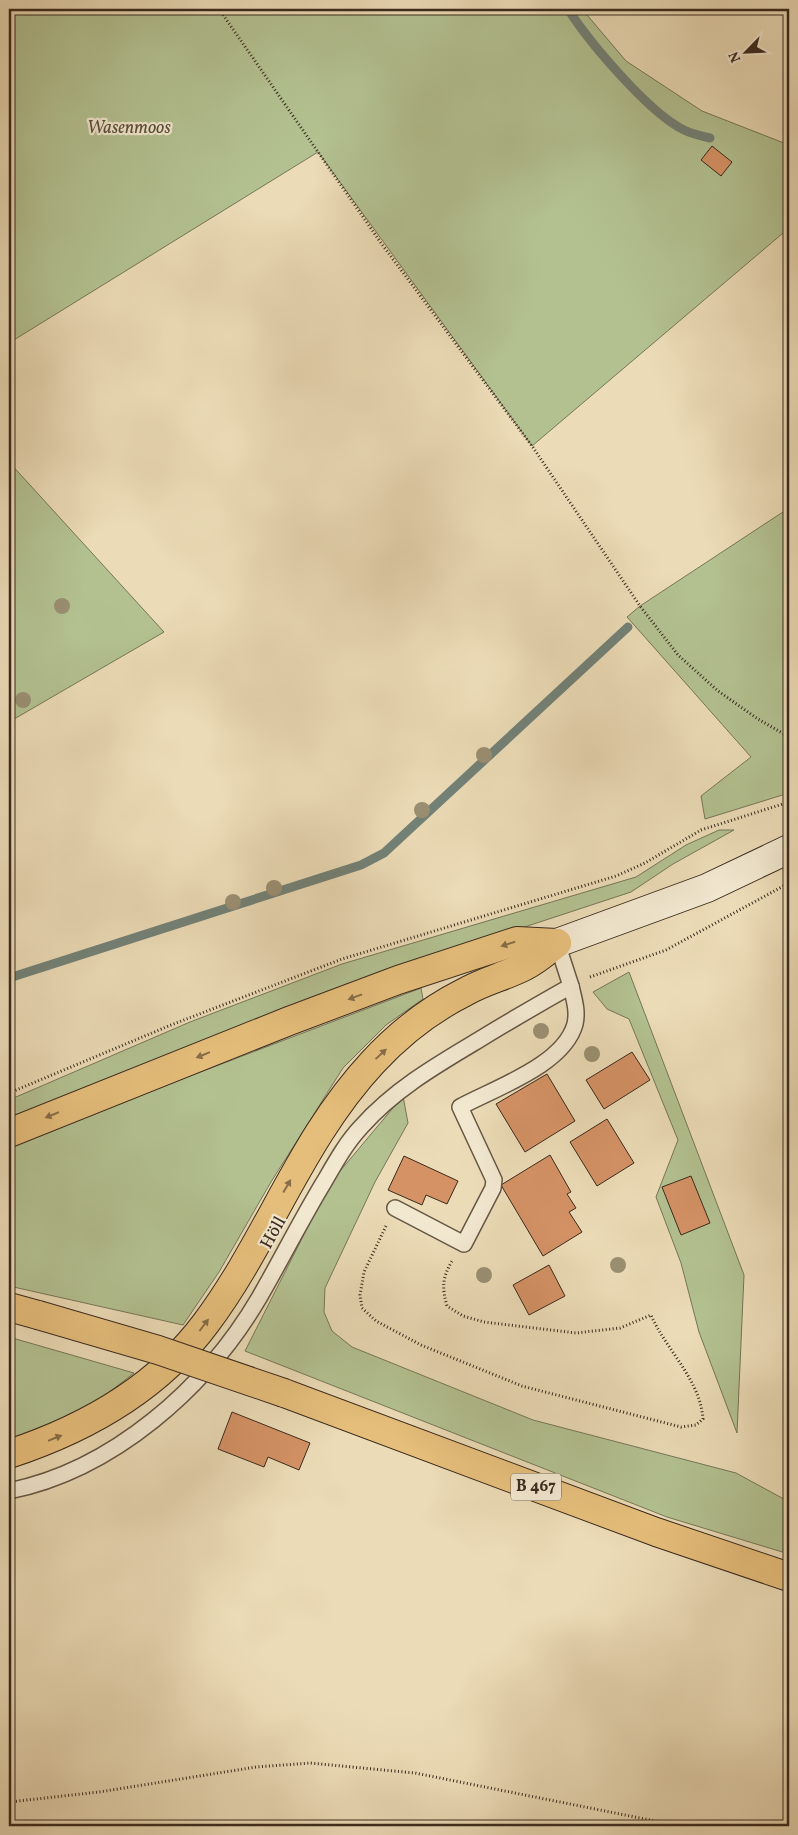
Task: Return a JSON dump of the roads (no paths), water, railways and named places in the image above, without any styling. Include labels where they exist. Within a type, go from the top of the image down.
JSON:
[{"type":"main road","points":[[9,1454],[66,1433],[109,1411],[172,1361],[206,1322],[239,1271],[317,1135],[346,1092],[374,1061],[421,1020],[465,992],[528,965],[556,943],[707,888],[789,849]]},
{"type":"main road","points":[[9,1133],[289,1021],[398,980],[517,941],[556,943]]},
{"type":"main road","name":"B 467","points":[[9,1307],[158,1350],[284,1392],[646,1529],[789,1578]]},
{"type":"lane","points":[[395,1208],[464,1244],[493,1188],[494,1180],[460,1106],[550,1060],[566,1043],[575,1024],[576,1008],[571,986],[556,943]]},
{"type":"lane","name":"Höll","points":[[9,1491],[52,1479],[81,1466],[167,1410],[212,1364],[236,1334],[339,1157],[371,1116],[408,1084],[571,986]]},
{"type":"waterway","points":[[568,9],[621,76],[654,109],[684,130],[710,138]]},
{"type":"waterway","points":[[9,978],[361,865],[384,853],[628,627]]},
{"type":"park label","name":"Wasenmoos","points":[[129,128]]}]
